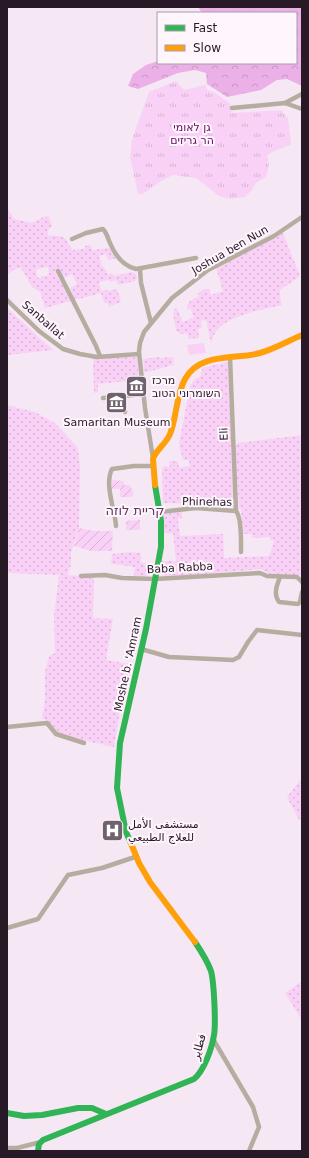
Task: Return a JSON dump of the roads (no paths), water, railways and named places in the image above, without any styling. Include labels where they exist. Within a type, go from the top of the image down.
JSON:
[{"type":"street","points":[[232,108],[285,103],[302,94]]},
{"type":"street","points":[[285,103],[302,109]]},
{"type":"street","name":"Joshua ben Nun","points":[[153,459],[139,354],[141,339],[144,332],[172,298],[208,270],[274,236],[302,217]]},
{"type":"street","points":[[72,239],[86,233],[103,229],[121,261],[128,267],[140,269],[196,258]]},
{"type":"street","points":[[140,269],[151,323]]},
{"type":"street","points":[[58,270],[100,356]]},
{"type":"street","name":"Sanballat","points":[[7,300],[39,330],[63,349],[80,354],[100,356],[139,354]]},
{"type":"street","points":[[153,459],[154,455],[165,444],[170,434],[180,390],[188,373],[195,367],[203,363],[230,357],[257,354],[302,335]]},
{"type":"street","name":"Eli","points":[[230,357],[236,511]]},
{"type":"street","points":[[103,398],[144,394]]},
{"type":"street","points":[[124,396],[125,412]]},
{"type":"street","name":"Moshe b. 'Amram","points":[[139,864],[126,832],[117,785],[120,743],[142,649],[161,544],[160,512],[153,459]]},
{"type":"street","points":[[116,526],[116,516],[111,504],[110,477],[112,469],[134,466],[153,466]]},
{"type":"street","name":"Phinehas","points":[[160,512],[196,508],[236,511],[240,520],[241,552]]},
{"type":"street","name":"Baba Rabba","points":[[81,576],[105,575],[122,578],[154,579],[260,573],[267,576],[297,577],[302,582]]},
{"type":"street","points":[[280,577],[276,592],[276,598],[279,602],[298,604],[300,602],[302,592]]},
{"type":"street","points":[[142,649],[169,656],[233,660],[239,657],[257,630],[302,635]]},
{"type":"street","points":[[7,727],[47,723],[56,734],[84,743]]},
{"type":"street","points":[[7,928],[38,920],[68,875],[102,868],[135,856]]},
{"type":"street","name":"فطاير","points":[[41,1142],[196,1078],[203,1069],[213,1039],[214,1028],[213,987],[207,962],[198,946],[153,886],[139,864]]},
{"type":"street","points":[[213,1039],[253,1107],[259,1127],[249,1151]]},
{"type":"street","points":[[7,1113],[24,1116],[42,1115],[78,1108],[92,1108],[106,1114]]},
{"type":"street","points":[[7,1148],[15,1148],[41,1142]]},
{"type":"street","points":[[38,1151],[38,1147],[41,1142]]},
{"type":"place","name":"מרכז השומרוני הטוב","points":[[136,386]]},
{"type":"place","name":"Samaritan Museum","points":[[117,402]]},
{"type":"place","name":"مستشفى الأمل للعلاج الطبيعي","points":[[113,830]]},
{"type":"district","name":"קריית לוזה","points":[[135,510]]},
{"type":"park label","name":"גן לאומי הר גריזים","points":[[192,133]]}]
